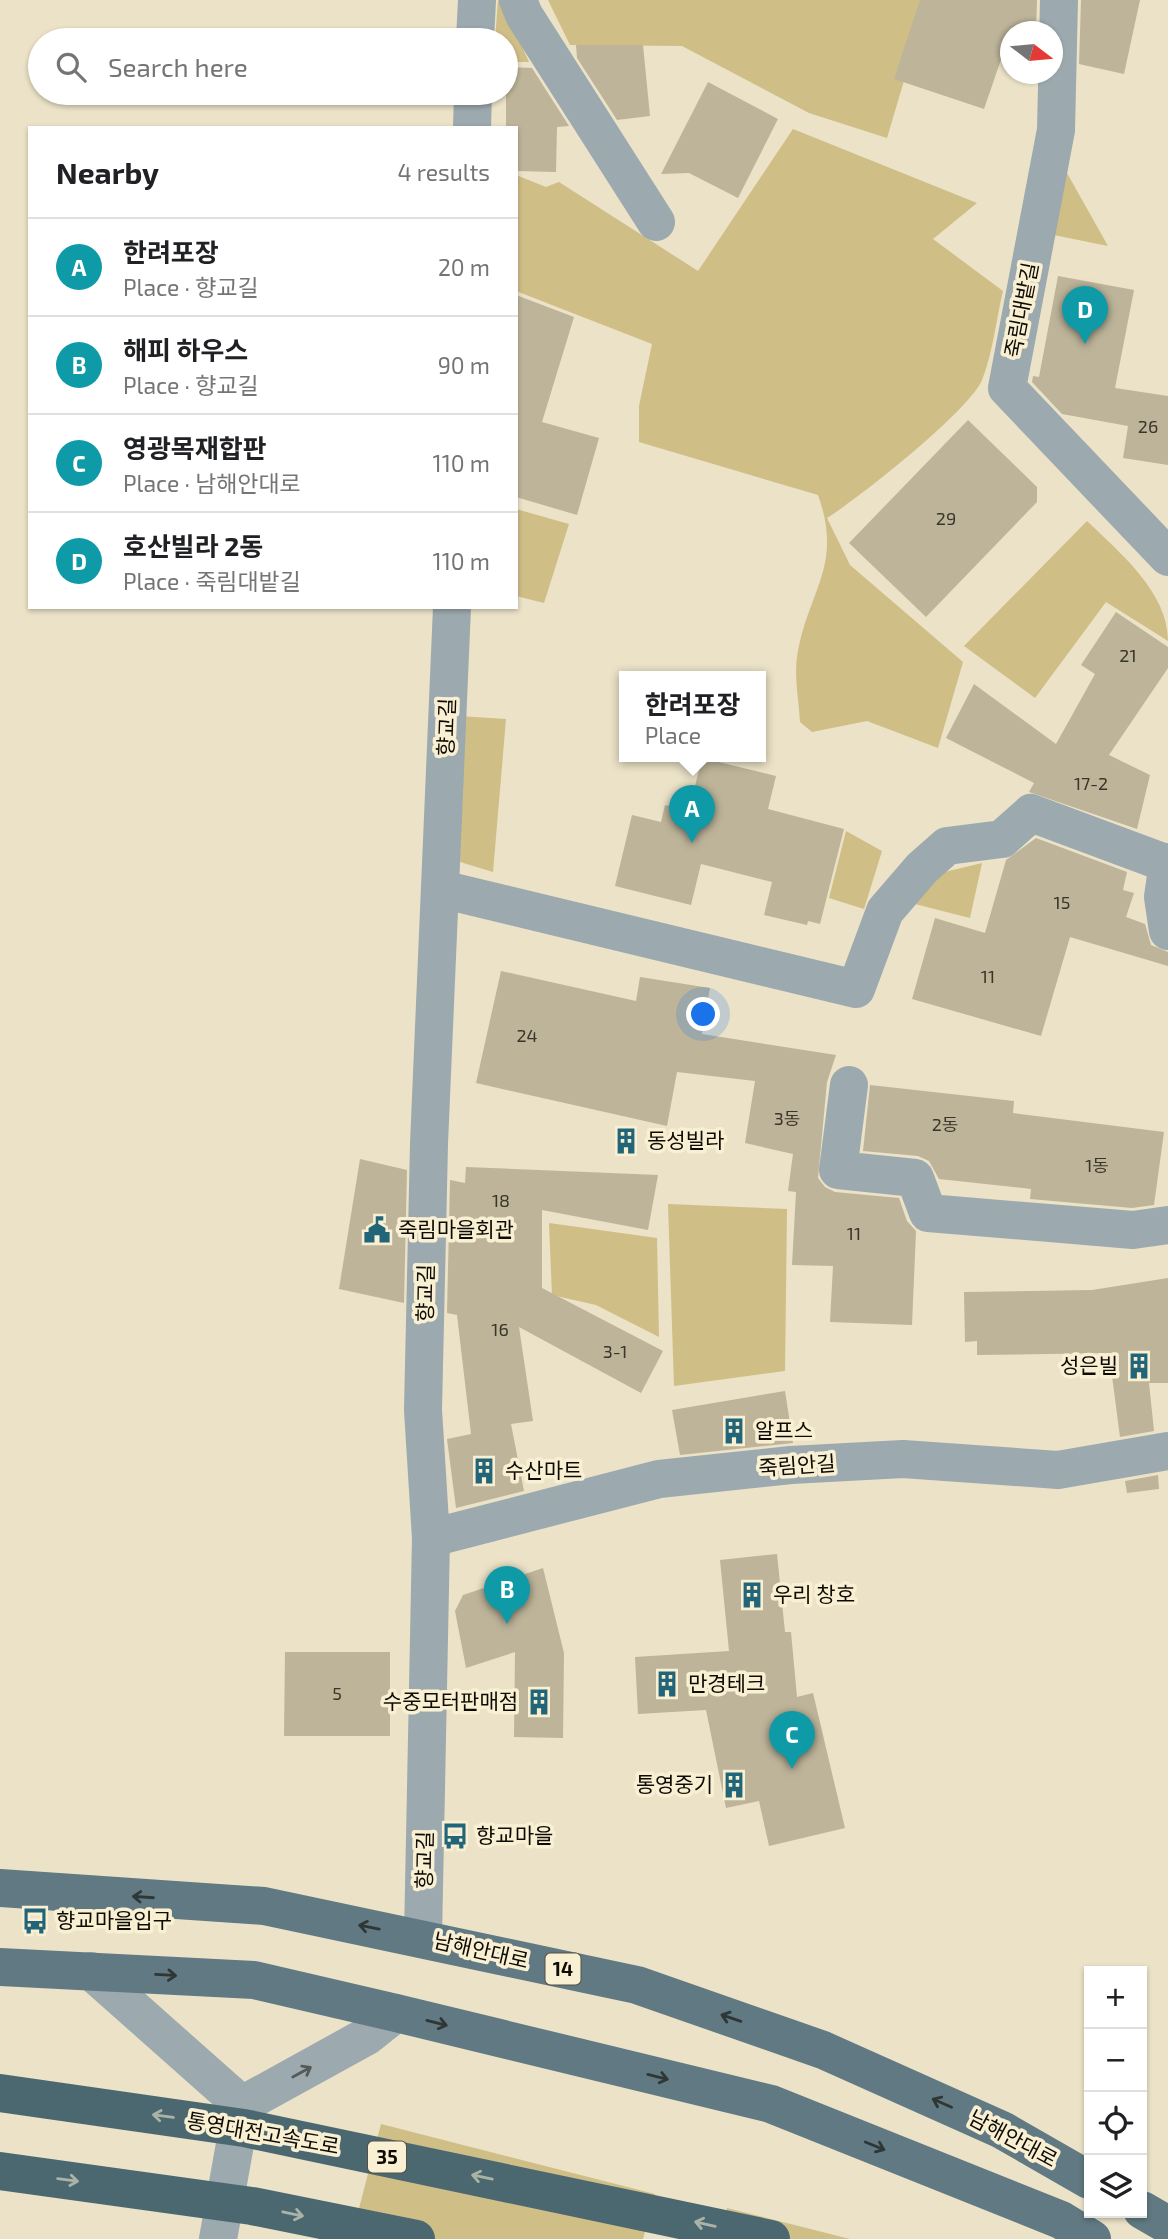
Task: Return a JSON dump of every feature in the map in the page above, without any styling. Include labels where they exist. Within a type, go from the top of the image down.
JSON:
[{"type":"highway","name":"통영대전고속도로","points":[[0,2093],[244,2128],[771,2239]]},
{"type":"highway","points":[[0,2171],[252,2206],[416,2239]]},
{"type":"main road","name":"남해안대로","points":[[0,1888],[264,1906],[637,1985],[822,2050],[1002,2130],[1084,2177]]},
{"type":"main road","points":[[0,1967],[254,1980],[771,2104],[1061,2220],[1092,2239]]},
{"type":"main road","points":[[1147,2213],[1168,2225]]},
{"type":"street","points":[[476,28],[477,0]]},
{"type":"street","points":[[518,0],[524,15],[656,222]]},
{"type":"street","name":"죽림대밭길","points":[[1059,0],[1056,130],[1007,388],[1168,557]]},
{"type":"street","points":[[472,126],[473,105]]},
{"type":"street","name":"향교길","points":[[423,1938],[431,1538],[423,1410],[429,1144],[452,609]]},
{"type":"street","points":[[441,889],[856,989],[885,911],[922,867],[947,846],[1002,839],[1031,813],[1168,863],[1163,897],[1168,931]]},
{"type":"street","points":[[849,1085],[838,1170],[915,1178],[928,1213],[1133,1230],[1168,1225]]},
{"type":"street","name":"죽림안길","points":[[431,1538],[659,1479],[791,1465],[903,1459],[1058,1470],[1168,1451]]},
{"type":"street","points":[[90,1971],[242,2105]]},
{"type":"street","points":[[242,2105],[367,2036],[396,2013]]},
{"type":"street","points":[[218,2239],[242,2105]]},
{"type":"shaded area","points":[[498,0],[501,0],[514,28],[496,28]]},
{"type":"shaded area","points":[[548,0],[928,0],[887,138],[809,113],[682,46],[570,45]]},
{"type":"shaded area","points":[[518,38],[529,62],[518,62]]},
{"type":"shaded area","points":[[793,129],[977,203],[933,239],[1003,291],[992,348],[982,380],[973,394],[935,432],[827,518],[850,565],[963,662],[938,748],[867,721],[812,732],[800,722],[796,681],[797,657],[821,578],[827,541],[818,495],[639,442],[639,406],[652,344],[518,292],[518,176],[546,187],[559,182],[698,271]]},
{"type":"shaded area","points":[[1054,150],[1108,246],[1039,232]]},
{"type":"shaded area","points":[[518,510],[569,524],[544,603],[518,596]]},
{"type":"shaded area","points":[[1087,521],[1127,560],[1151,590],[1166,623],[1168,641],[1106,602],[1035,698],[964,646]]},
{"type":"shaded area","points":[[459,716],[506,719],[493,872],[460,862]]},
{"type":"shaded area","points":[[846,831],[882,851],[864,909],[829,898]]},
{"type":"shaded area","points":[[982,863],[970,918],[907,902],[920,878]]},
{"type":"shaded area","points":[[668,1204],[787,1209],[785,1371],[674,1386]]},
{"type":"shaded area","points":[[549,1223],[657,1238],[659,1337],[596,1305],[552,1295]]},
{"type":"shaded area","points":[[381,2124],[655,2194],[643,2239],[351,2239]]},
{"type":"shaded area","points":[[727,2208],[850,2239],[719,2239]]},
{"type":"building","points":[[920,0],[1037,0],[1036,21],[1000,21],[1000,63],[984,109],[894,79]]},
{"type":"building","points":[[1081,0],[1140,0],[1124,74],[1079,64]]},
{"type":"building","points":[[576,45],[643,45],[650,116],[617,120],[577,58]]},
{"type":"building","points":[[518,67],[532,68],[569,126],[557,127],[556,172],[518,171],[518,126],[506,126],[506,105],[518,105]]},
{"type":"building","points":[[708,82],[778,119],[738,198],[689,173],[661,174]]},
{"type":"building","points":[[1058,276],[1134,290],[1115,388],[1168,396],[1168,465],[1123,458],[1128,426],[1062,414],[1032,382],[1033,376],[1039,377]]},
{"type":"building","points":[[518,296],[574,317],[542,422],[599,438],[577,515],[518,498]]},
{"type":"building","points":[[968,420],[1037,487],[1037,502],[926,617],[849,543]]},
{"type":"building","points":[[1116,612],[1168,647],[1168,668],[1109,755],[1150,775],[1137,829],[1029,792],[1034,783],[946,738],[974,684],[1056,744],[1095,674],[1081,665]]},
{"type":"building","points":[[701,762],[718,762],[776,776],[768,809],[844,829],[820,924],[808,921],[807,925],[764,915],[772,882],[701,864],[691,905],[615,886],[632,815],[661,822],[665,805],[689,810]]},
{"type":"building","points":[[1036,838],[1127,872],[1123,890],[1134,893],[1126,917],[1145,924],[1151,945],[1168,952],[1168,966],[1070,937],[1041,1036],[912,999],[935,918],[985,933],[1006,860]]},
{"type":"building","points":[[501,971],[636,1001],[640,977],[710,988],[702,1034],[836,1055],[827,1082],[818,1178],[825,1187],[835,1192],[899,1198],[907,1221],[916,1231],[912,1325],[830,1322],[833,1266],[792,1265],[796,1192],[788,1191],[793,1154],[745,1143],[755,1081],[677,1072],[667,1126],[476,1083]]},
{"type":"building","points":[[870,1085],[1014,1101],[1013,1113],[1164,1132],[1154,1205],[1132,1208],[1030,1199],[1031,1189],[939,1179],[929,1161],[918,1156],[863,1151]]},
{"type":"building","name":"죽림마을회관","points":[[360,1159],[407,1170],[404,1303],[339,1289]]},
{"type":"building","points":[[466,1167],[658,1175],[648,1230],[542,1210],[542,1288],[663,1351],[641,1393],[519,1327],[533,1421],[511,1424],[524,1491],[456,1508],[447,1439],[471,1434],[457,1315],[447,1313],[450,1180],[465,1183]]},
{"type":"building","points":[[1168,1278],[1168,1383],[1149,1383],[1154,1431],[1120,1437],[1109,1353],[977,1355],[977,1341],[965,1342],[964,1292],[1092,1290]]},
{"type":"building","name":"알프스","points":[[785,1391],[793,1443],[680,1455],[672,1410]]},
{"type":"building","points":[[1158,1475],[1159,1489],[1127,1493],[1125,1481]]},
{"type":"building","points":[[777,1554],[785,1632],[791,1632],[797,1697],[813,1693],[845,1828],[769,1846],[759,1801],[726,1808],[706,1710],[638,1714],[635,1657],[729,1651],[720,1560]]},
{"type":"building","points":[[543,1568],[564,1653],[563,1738],[514,1737],[515,1652],[466,1668],[455,1611],[463,1595]]},
{"type":"building","points":[[285,1652],[390,1652],[390,1736],[284,1736]]},
{"type":"place","name":"호산빌라 2동","points":[[1085,344]]},
{"type":"place","name":"한려포장","points":[[692,843]]},
{"type":"place","name":"동성빌라","points":[[626,1141]]},
{"type":"place","name":"죽림마을회관","points":[[377,1230]]},
{"type":"place","name":"성은빌","points":[[1139,1366]]},
{"type":"place","name":"알프스","points":[[734,1431]]},
{"type":"place","name":"수산마트","points":[[484,1471]]},
{"type":"place","name":"우리 창호","points":[[752,1595]]},
{"type":"place","name":"해피 하우스","points":[[507,1624]]},
{"type":"place","name":"만경테크","points":[[667,1684]]},
{"type":"place","name":"수중모터판매점","points":[[539,1702]]},
{"type":"place","name":"영광목재합판","points":[[792,1769]]},
{"type":"place","name":"통영중기","points":[[734,1785]]},
{"type":"place","name":"향교마을","points":[[455,1836]]},
{"type":"place","name":"향교마을입구","points":[[35,1921]]}]
